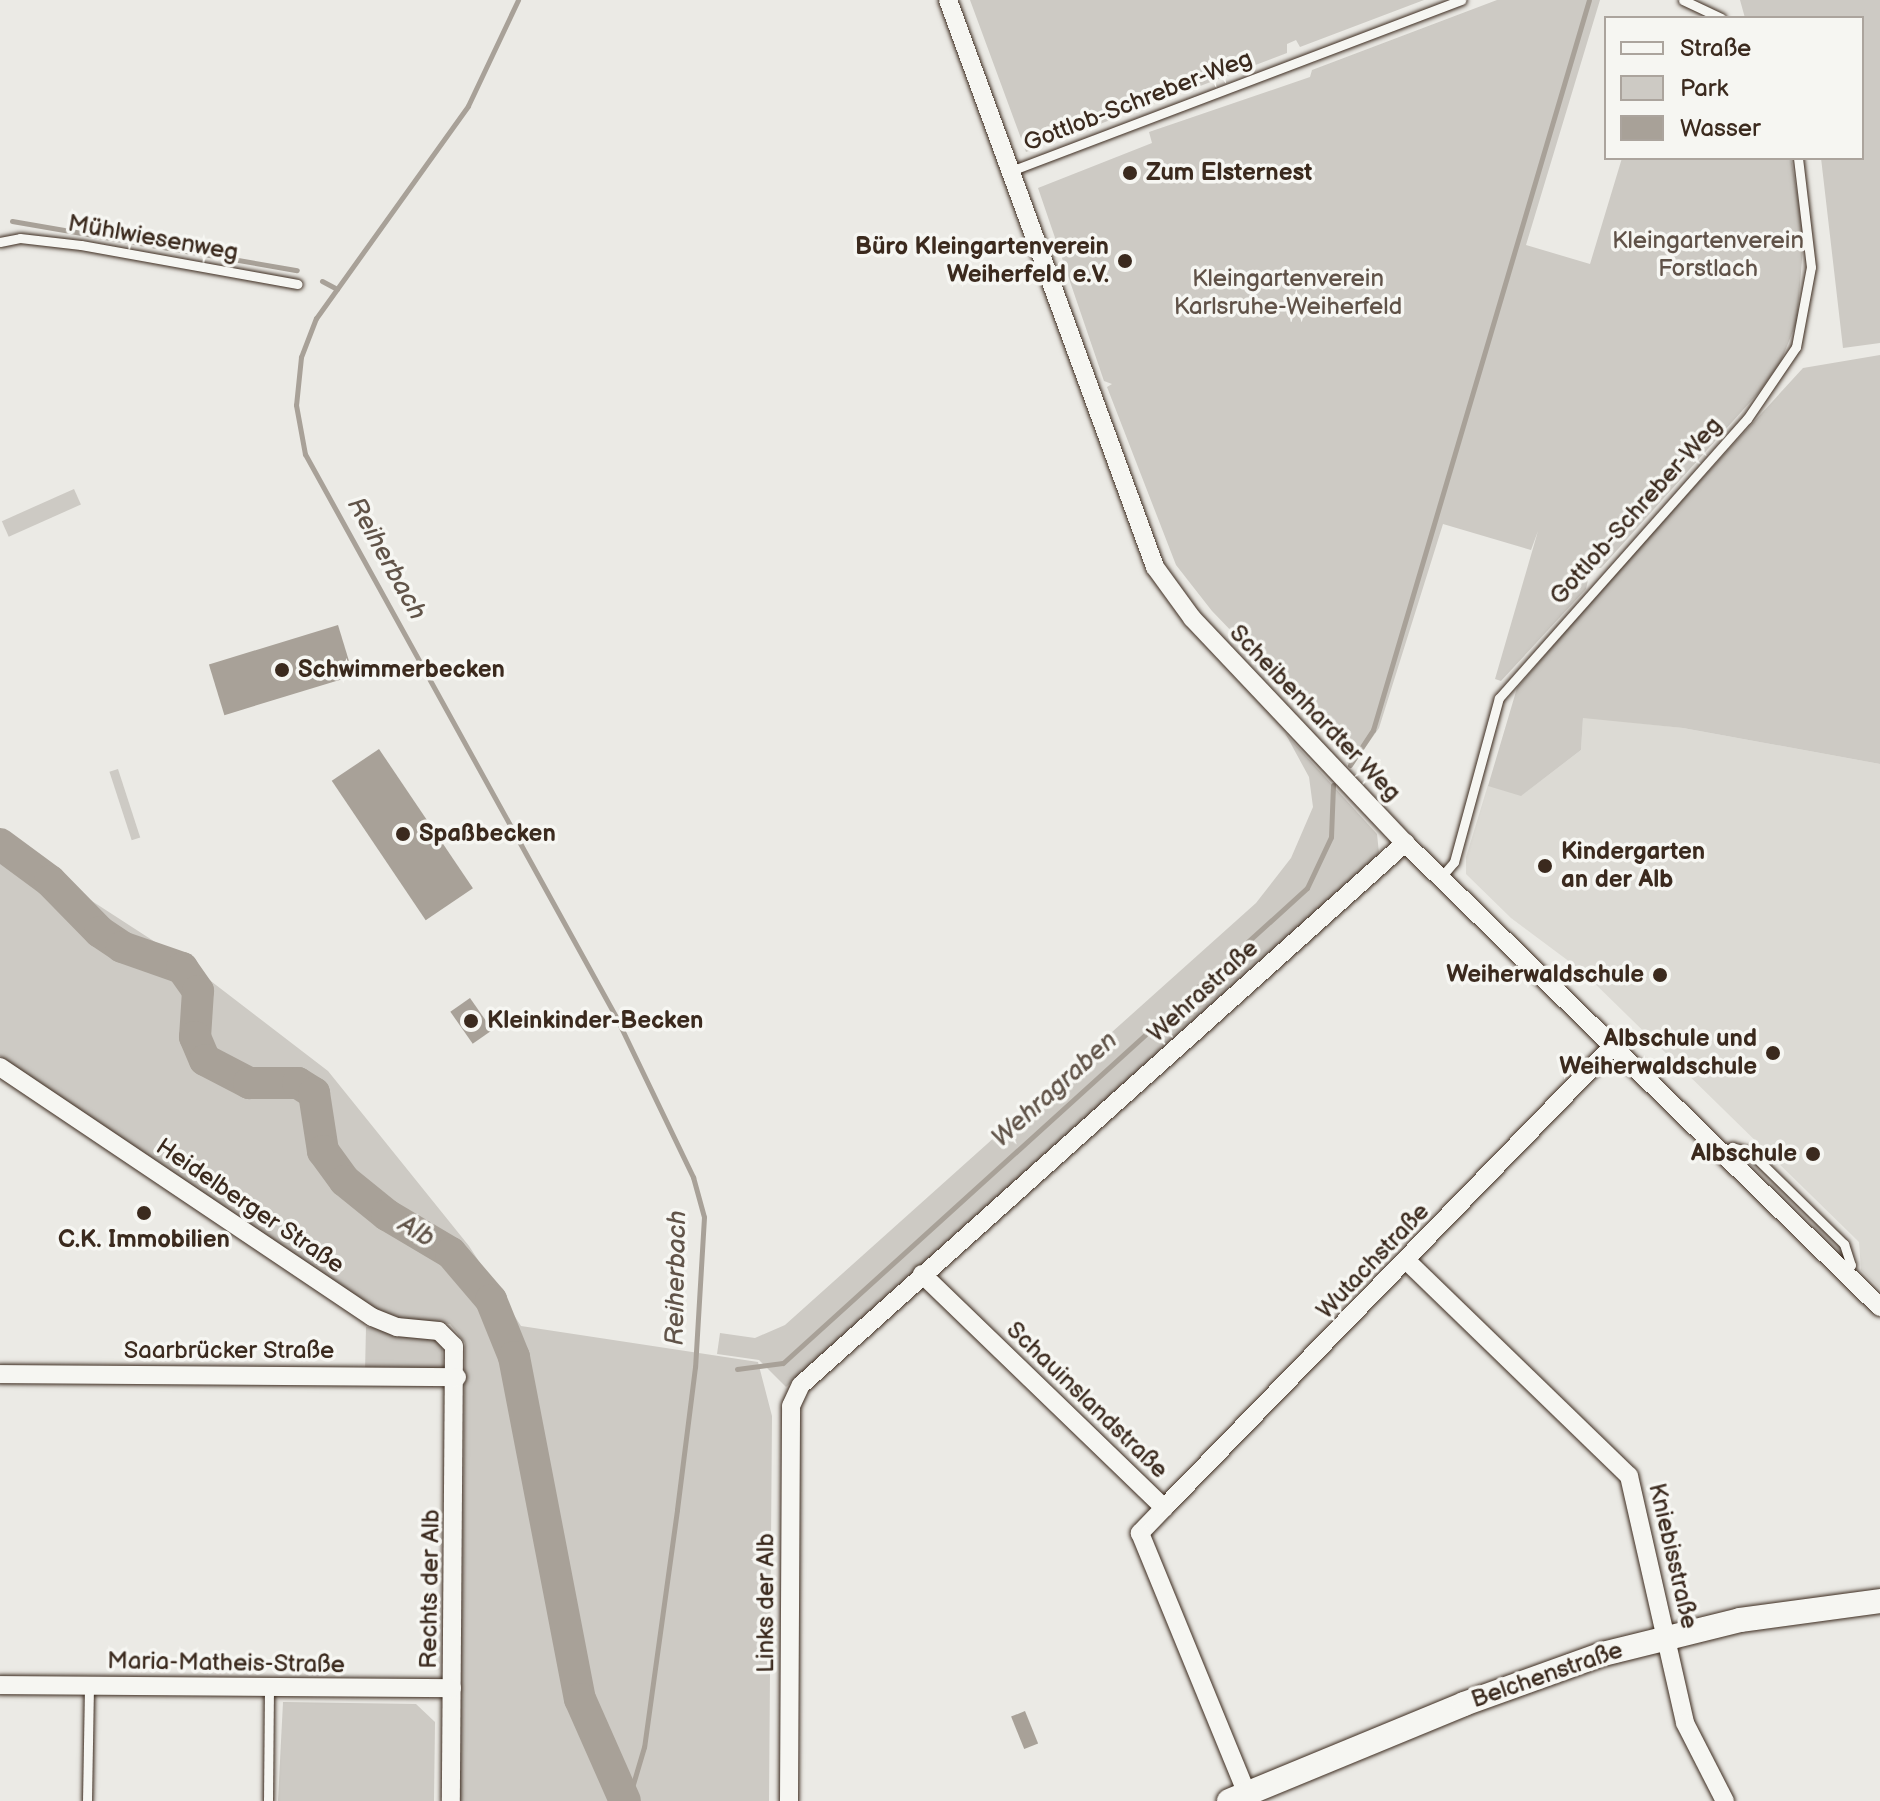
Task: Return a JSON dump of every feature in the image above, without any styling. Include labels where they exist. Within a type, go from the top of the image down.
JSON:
[{"type":"street","name":"Scheibenhardter Weg","points":[[948,0],[1008,172],[1155,567],[1210,638],[1405,843],[1880,1307]]},
{"type":"street","name":"Wehrastraße","points":[[791,1406],[801,1385],[922,1274],[1405,843]]},
{"type":"street","name":"Wutachstraße","points":[[1164,1508],[1614,1045]]},
{"type":"street","name":"Heidelberger Straße","points":[[0,1067],[372,1317],[397,1327],[439,1331],[454,1346],[457,1377]]},
{"type":"street","name":"Kniebisstraße","points":[[1407,1261],[1629,1476],[1685,1723],[1725,1801]]},
{"type":"street","name":"Schauinslandstraße","points":[[922,1274],[1164,1508],[1140,1533],[1241,1798]]},
{"type":"street","name":"Saarbrücker Straße","points":[[0,1374],[457,1377]]},
{"type":"street","name":"Rechts der Alb","points":[[451,1801],[457,1377]]},
{"type":"street","name":"Links der Alb","points":[[789,1801],[791,1406]]},
{"type":"street","name":"Belchenstraße","points":[[1241,1798],[1476,1699],[1667,1636],[1799,1610],[1880,1601]]},
{"type":"street","name":"Maria-Matheis-Straße","points":[[0,1685],[452,1688]]},
{"type":"lane","name":"Gottlob-Schreber-Weg","points":[[1008,172],[1461,0]]},
{"type":"lane","points":[[1683,0],[1700,2],[1718,16]]},
{"type":"lane","name":"Gottlob-Schreber-Weg","points":[[1441,877],[1454,862],[1499,698],[1747,419],[1796,347],[1810,292],[1811,255],[1798,160]]},
{"type":"lane","name":"Mühlwiesenweg","points":[[0,242],[20,238],[81,245],[298,284]]},
{"type":"lane","points":[[87,1801],[89,1686]]},
{"type":"lane","points":[[268,1801],[269,1689]]},
{"type":"shaded area","name":"Albschule und Weiherwaldschule","points":[[1583,717],[1683,728],[1880,764],[1880,1289],[1861,1270],[1859,1242],[1582,971],[1511,918],[1466,874],[1466,857],[1488,785],[1522,795],[1581,750]]},
{"type":"green space","points":[[970,0],[1424,0],[1300,47],[1296,40],[1287,44],[1287,53],[1026,152]]},
{"type":"green space","name":"Kleingartenverein Karlsruhe-Weiherfeld","points":[[1497,0],[1600,0],[1526,245],[1590,264],[1621,160],[1791,160],[1804,235],[1797,321],[1781,361],[1760,391],[1601,568],[1591,567],[1586,589],[1501,681],[1495,679],[1538,531],[1531,550],[1443,524],[1379,728],[1352,766],[1347,763],[1351,755],[1212,611],[1176,565],[1107,387],[1112,384],[1104,381],[1038,188],[1152,143],[1149,132],[1310,77],[1312,70]]},
{"type":"green space","name":"Kleingartenverein Forstlach","points":[[1740,0],[1880,0],[1880,343],[1843,348],[1821,160],[1864,160],[1864,16],[1744,16]]},
{"type":"green space","points":[[1880,355],[1880,764],[1683,728],[1583,718],[1581,750],[1521,796],[1488,786],[1517,688],[1611,578],[1803,368]]},
{"type":"green space","points":[[74,489],[81,505],[9,537],[2,521]]},
{"type":"green space","points":[[1285,733],[1377,834],[1379,853],[1373,862],[786,1387],[759,1360],[717,1354],[720,1333],[755,1338],[785,1325],[1256,903],[1291,858],[1313,807],[1309,777]]},
{"type":"green space","points":[[118,769],[140,837],[132,840],[109,772]]},
{"type":"green space","points":[[0,853],[24,857],[186,962],[328,1071],[469,1246],[521,1326],[758,1362],[772,1416],[769,1801],[460,1801],[465,1343],[450,1324],[401,1319],[368,1306],[0,1056]]},
{"type":"green space","points":[[366,1327],[430,1333],[442,1340],[443,1373],[365,1372]]},
{"type":"green space","points":[[283,1702],[416,1704],[435,1722],[434,1801],[278,1801]]},
{"type":"water","name":"Schwimmerbecken","points":[[338,625],[353,676],[224,715],[209,664]]},
{"type":"water","name":"Spaßbecken","points":[[379,749],[473,888],[426,920],[332,781]]},
{"type":"water","name":"Kleinkinder-Becken","points":[[470,998],[492,1030],[473,1044],[450,1012]]},
{"type":"water","points":[[1025,1711],[1038,1743],[1024,1749],[1011,1717]]},
{"type":"waterway","name":"Reiherbach","points":[[518,0],[468,106],[316,318],[301,357],[296,405],[305,454],[616,1017],[693,1177],[704,1217],[695,1367],[677,1510],[644,1747],[628,1801]]},
{"type":"waterway","points":[[1350,765],[1373,730],[1589,0]]},
{"type":"waterway","points":[[12,221],[297,270]]},
{"type":"waterway","points":[[322,281],[337,289]]},
{"type":"waterway","name":"Wehragraben","points":[[737,1369],[783,1363],[1307,888],[1331,837],[1333,785]]},
{"type":"waterway","name":"Alb","points":[[0,844],[50,881],[100,932],[122,947],[182,968],[198,991],[195,1037],[205,1060],[249,1083],[298,1083],[314,1093],[323,1151],[345,1181],[387,1215],[451,1253],[491,1300],[514,1357],[580,1699],[625,1801]]},
{"type":"place","name":"Zum Elsternest","points":[[1130,173]]},
{"type":"place","name":"Büro Kleingartenverein Weiherfeld e.V.","points":[[1125,261]]},
{"type":"place","name":"Schwimmerbecken","points":[[282,670]]},
{"type":"place","name":"Spaßbecken","points":[[403,834]]},
{"type":"place","name":"Kindergarten an der Alb","points":[[1545,866]]},
{"type":"place","name":"Weiherwaldschule","points":[[1660,975]]},
{"type":"place","name":"Kleinkinder-Becken","points":[[471,1021]]},
{"type":"place","name":"Albschule und Weiherwaldschule","points":[[1773,1053]]},
{"type":"place","name":"Albschule","points":[[1813,1154]]},
{"type":"place","name":"C.K. Immobilien","points":[[144,1213]]}]
